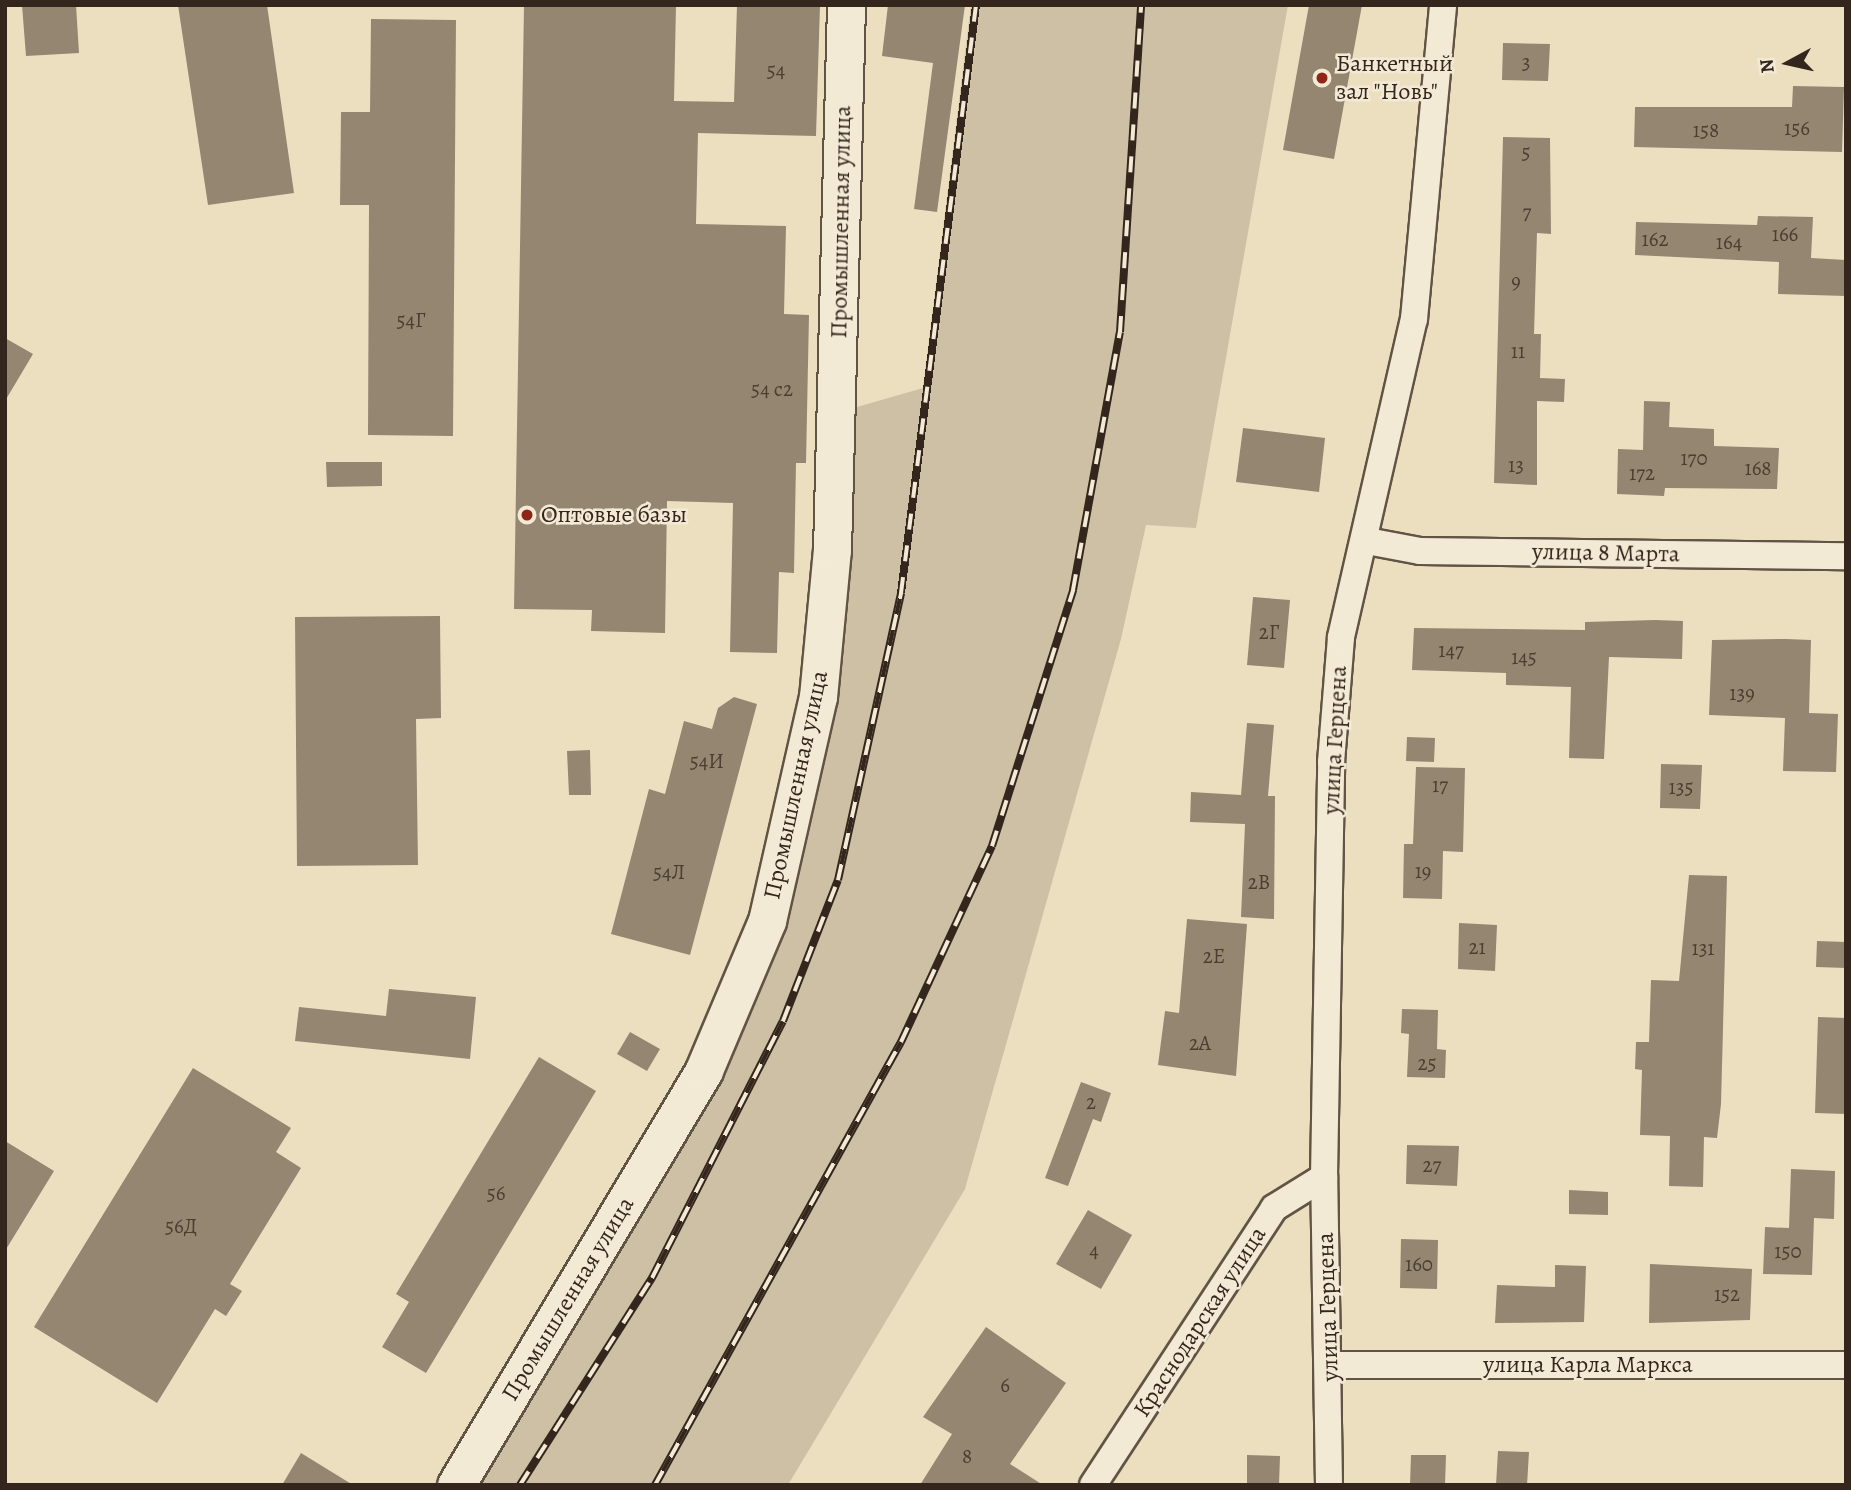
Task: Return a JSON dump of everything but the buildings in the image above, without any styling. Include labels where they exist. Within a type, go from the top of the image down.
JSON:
[{"type":"street","name":"Промышленная улица","points":[[456,1485],[704,1070],[767,921],[818,697],[832,550],[846,5]]},
{"type":"street","name":"улица Герцена","points":[[1329,1485],[1331,1365],[1324,1177],[1331,762],[1341,637],[1367,541],[1414,318],[1443,5]]},
{"type":"street","name":"улица 8 Марта","points":[[1367,541],[1420,551],[1846,556]]},
{"type":"street","name":"Краснодарская улица","points":[[1093,1485],[1274,1208],[1324,1177]]},
{"type":"street","name":"улица Карла Маркса","points":[[1331,1365],[1846,1365]]},
{"type":"shaded area","points":[[971,5],[1288,5],[1196,528],[1146,525],[1121,639],[965,1189],[788,1485],[469,1485],[779,925],[850,409],[923,388]]},
{"type":"railway","points":[[520,1485],[652,1278],[783,1021],[838,880],[901,593],[976,5]]},
{"type":"railway","points":[[655,1485],[901,1042],[992,846],[1073,590],[1120,332],[1141,5]]},
{"type":"place","name":"Банкетный зал \"Новь\"","points":[[1322,78]]},
{"type":"place","name":"Оптовые базы","points":[[527,515]]}]
